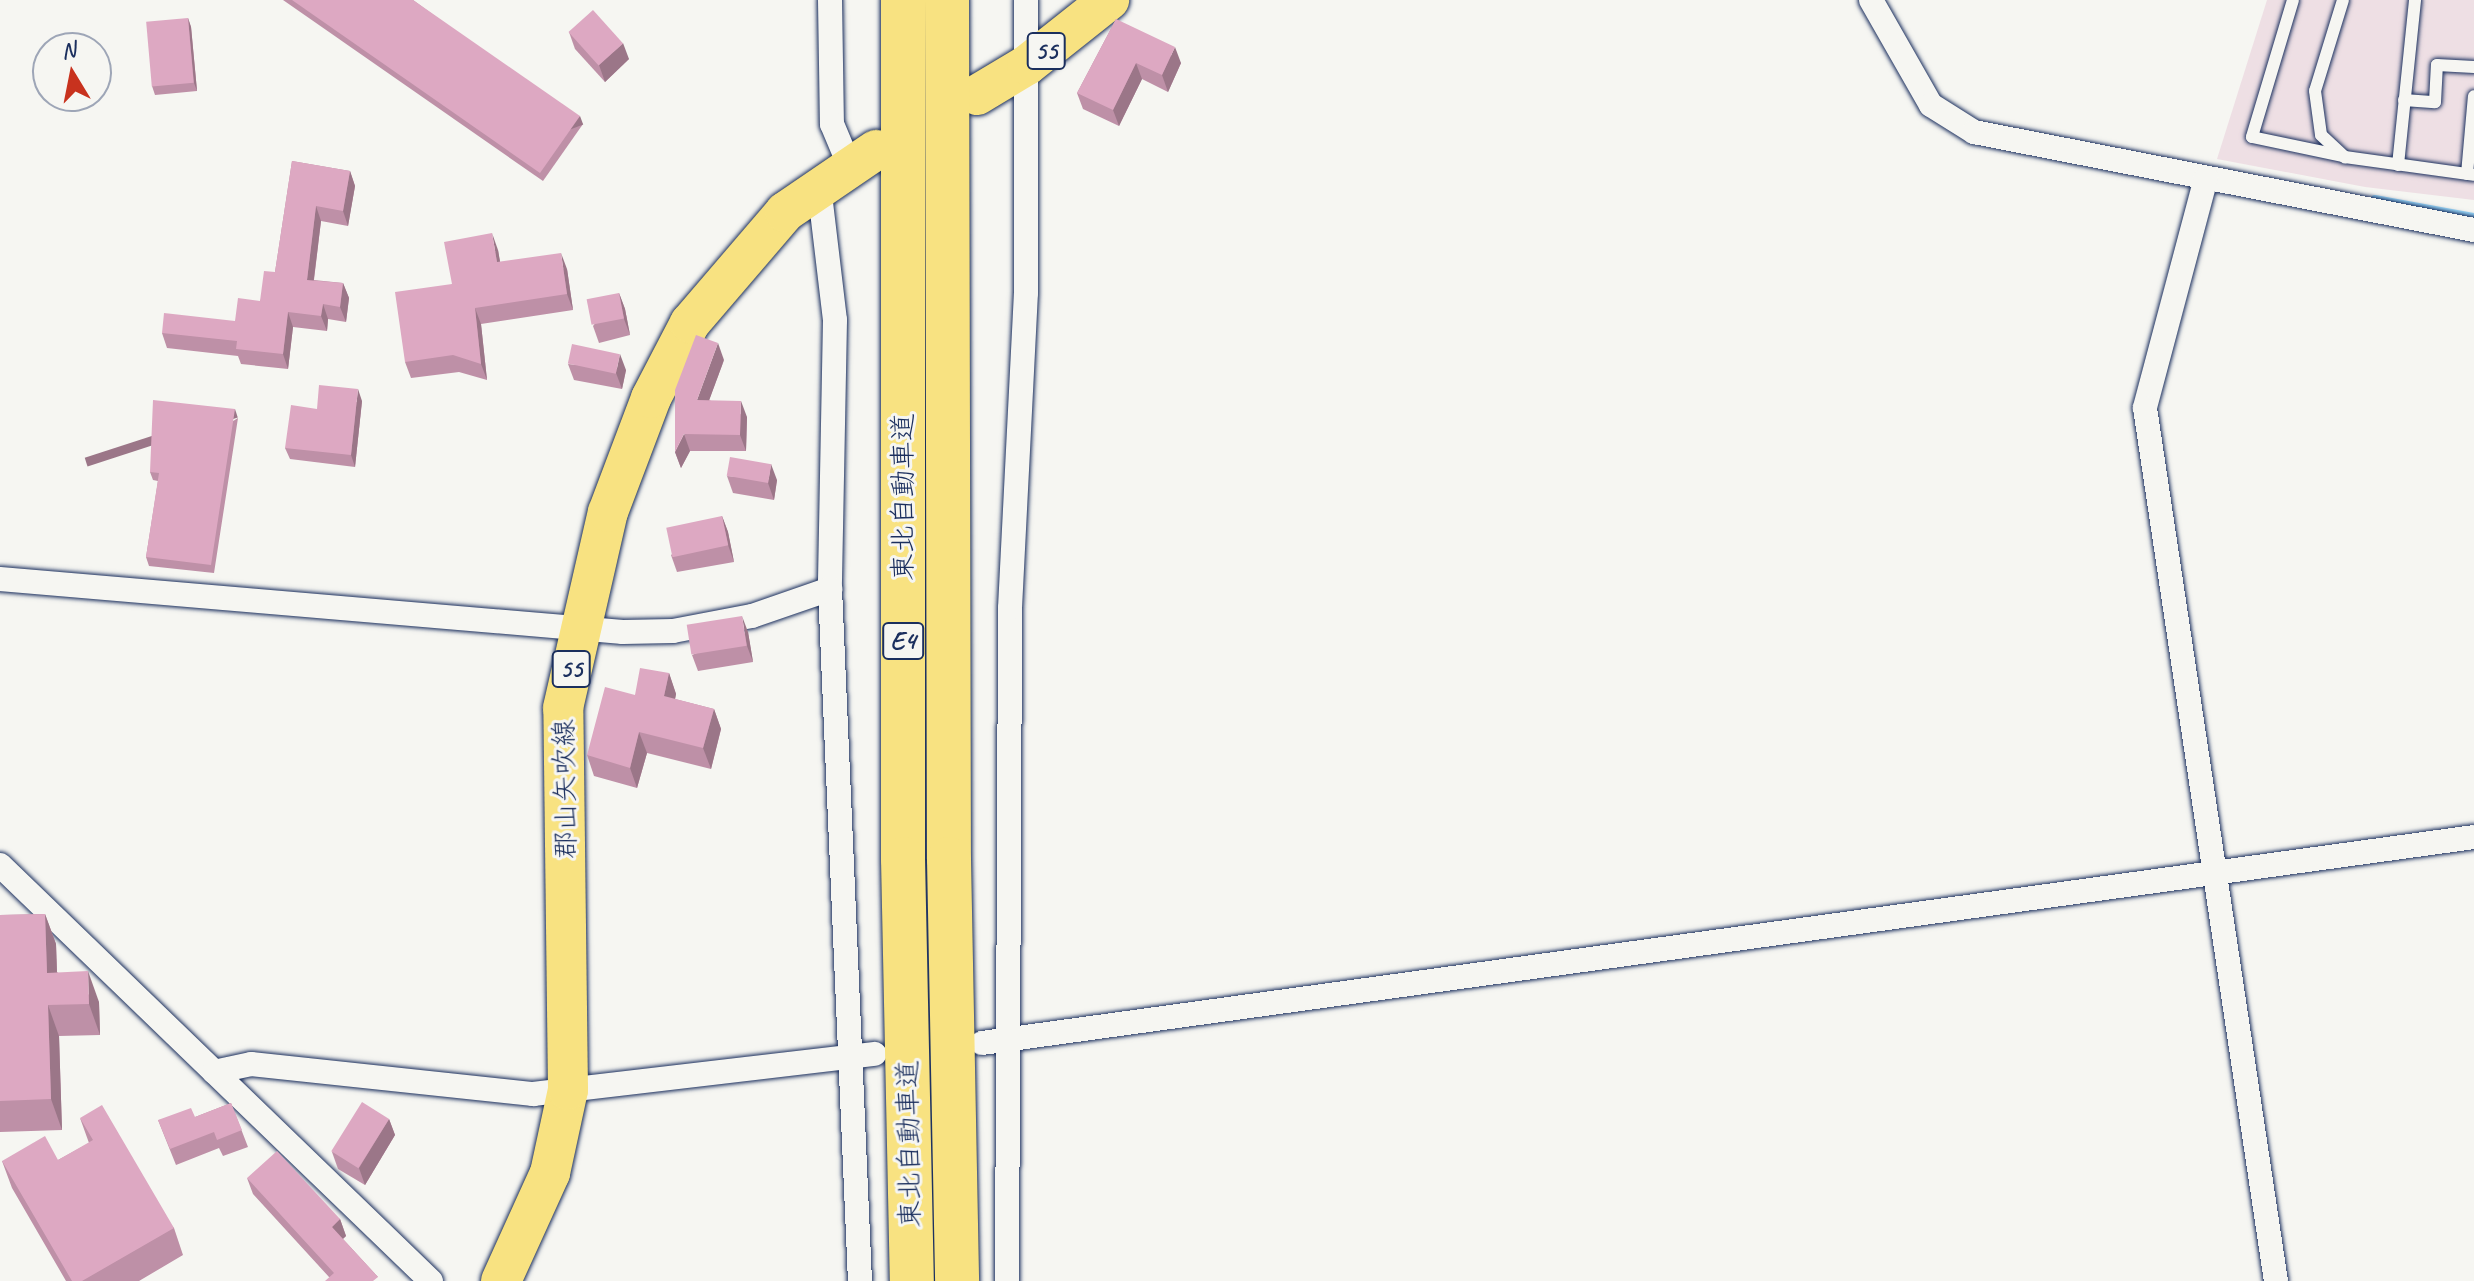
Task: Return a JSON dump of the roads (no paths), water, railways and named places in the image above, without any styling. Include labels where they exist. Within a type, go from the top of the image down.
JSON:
[{"type":"highway","name":"東北自動車道","points":[[903,0],[903,859],[912,1281]]},
{"type":"highway","name":"東北自動車道","points":[[947,0],[949,844],[957,1281]]},
{"type":"main road","name":"55","points":[[977,95],[1027,65],[1109,0]]},
{"type":"main road","name":"郡山矢吹線","points":[[501,1281],[550,1173],[568,1090],[563,708],[608,512],[670,359],[690,323],[751,246],[849,168]]},
{"type":"street","points":[[830,0],[832,124],[849,168],[835,320],[830,589],[860,1281]]},
{"type":"street","points":[[1007,1281],[1010,608],[1026,293],[1026,0]]},
{"type":"street","points":[[1871,0],[1917,86],[1938,111],[1964,127],[1996,139],[2474,230]]},
{"type":"street","points":[[2206,178],[2145,408],[2276,1281]]},
{"type":"street","points":[[0,579],[580,625],[623,632],[673,631],[752,616],[830,589]]},
{"type":"street","points":[[982,1043],[2474,837]]},
{"type":"street","points":[[0,865],[431,1281]]},
{"type":"street","points":[[214,1072],[251,1064],[533,1094],[875,1054]]},
{"type":"lane","points":[[2293,0],[2252,137],[2345,157],[2470,174],[2474,96]]},
{"type":"lane","points":[[2343,0],[2315,91],[2314,109],[2321,135],[2345,157]]},
{"type":"lane","points":[[2398,165],[2415,0]]},
{"type":"lane","points":[[2404,100],[2435,102],[2437,65],[2474,67]]},
{"type":"waterway","points":[[2375,199],[2474,217]]}]
